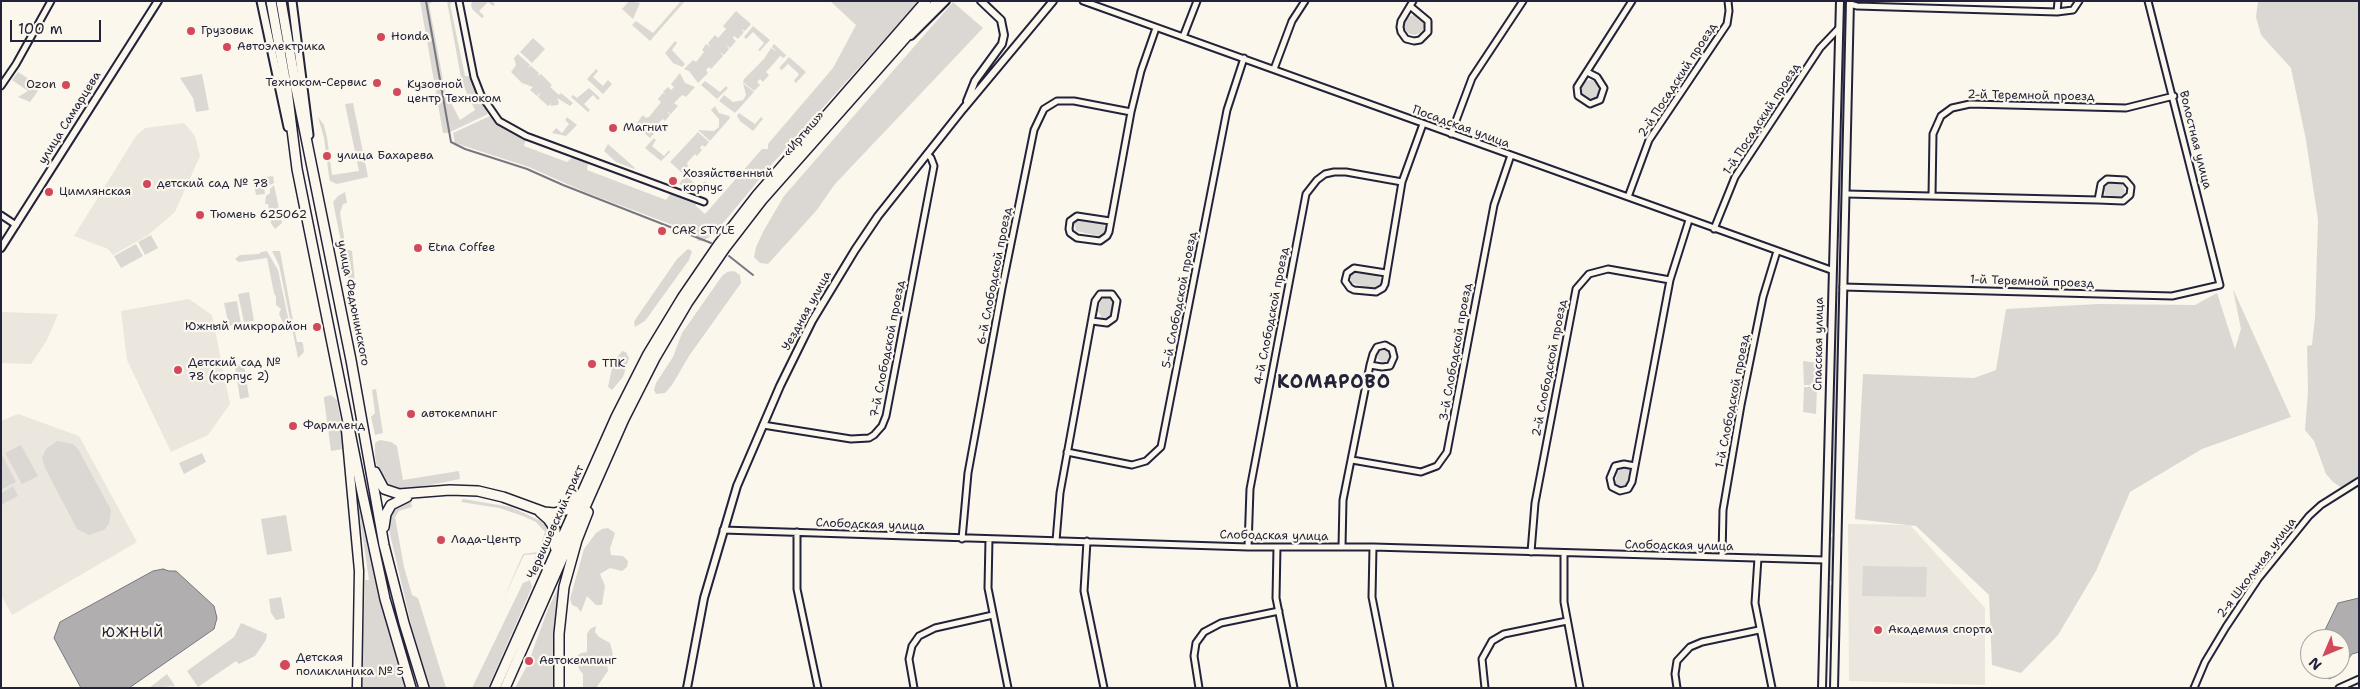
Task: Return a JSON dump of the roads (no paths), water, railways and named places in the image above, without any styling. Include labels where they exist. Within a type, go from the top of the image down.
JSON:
[{"type":"highway","points":[[271,1],[287,90],[297,166],[343,398],[385,599],[411,688]]},
{"type":"highway","name":"улица Федюнинского","points":[[281,1],[365,444]]},
{"type":"highway","name":"«Иртыш»","points":[[641,367],[682,298],[735,222],[926,1]]},
{"type":"highway","name":"«Иртыш»","points":[[636,394],[678,318],[725,248],[762,200],[938,1]]},
{"type":"highway","points":[[365,444],[378,481],[384,489],[399,494],[459,490],[478,491],[502,497],[536,510],[559,513],[571,506],[609,422],[641,367]]},
{"type":"highway","name":"Червишевский тракт","points":[[495,688],[616,417],[641,367]]},
{"type":"highway","points":[[559,688],[560,616],[567,573],[577,540],[636,394]]},
{"type":"highway","name":"Червишевский тракт","points":[[505,688],[636,394]]},
{"type":"highway","points":[[365,444],[384,545],[404,623],[424,688]]},
{"type":"highway","points":[[384,545],[384,524],[388,509],[400,499],[421,493]]},
{"type":"highway","points":[[536,510],[551,522],[556,533],[556,544],[550,567]]},
{"type":"main road","points":[[261,1],[297,166]]},
{"type":"main road","name":"улица Федюнинского","points":[[292,1],[314,167]]},
{"type":"main road","points":[[343,398],[359,571],[357,688]]},
{"type":"street","points":[[1,86],[16,64],[51,1]]},
{"type":"street","name":"улица Самарцева","points":[[1,248],[158,1]]},
{"type":"street","points":[[459,1],[474,77],[481,95],[499,121],[526,136],[704,202]]},
{"type":"street","points":[[899,46],[919,30],[946,1]]},
{"type":"street","points":[[963,109],[975,81],[1002,44],[1004,35],[1001,20],[981,1]]},
{"type":"street","name":"Уездная улица","points":[[687,688],[698,624],[723,530],[737,486],[794,356],[834,284],[878,216],[963,109],[1053,1]]},
{"type":"street","name":"Посадская улица","points":[[1083,1],[1831,270]]},
{"type":"street","points":[[1183,37],[1197,1]]},
{"type":"street","points":[[1274,69],[1292,21],[1305,1]]},
{"type":"street","points":[[1451,134],[1472,78],[1523,1]]},
{"type":"street","points":[[1587,72],[1597,77],[1604,88],[1600,100],[1590,104],[1581,100],[1576,92],[1579,82],[1632,1]]},
{"type":"street","name":"2-й Посадский проезд","points":[[1628,197],[1650,140],[1727,24],[1728,1]]},
{"type":"street","name":"Спасская улица","points":[[1822,688],[1831,270],[1840,1]]},
{"type":"street","points":[[1935,8],[1936,1]]},
{"type":"street","points":[[2057,12],[2058,1]]},
{"type":"street","points":[[1850,3],[2057,12],[2073,10],[2080,1]]},
{"type":"street","name":"Волостная улица","points":[[2148,1],[2174,96],[2220,285]]},
{"type":"street","name":"Спасская улица","points":[[1834,688],[1850,3]]},
{"type":"street","points":[[1412,4],[1428,21],[1428,32],[1420,40],[1409,40],[1401,32],[1401,21],[1412,4]]},
{"type":"street","points":[[1110,221],[1077,216],[1070,221],[1069,229],[1070,233],[1078,238],[1100,241],[1107,236],[1110,221],[1131,112],[1141,71],[1156,28]]},
{"type":"street","name":"1-й Посадский проезд","points":[[1714,229],[1735,177],[1820,48],[1839,28]]},
{"type":"street","name":"5-й Слободской проезд","points":[[1067,452],[1132,465],[1146,461],[1161,447],[1227,110],[1244,58]]},
{"type":"street","name":"2-й Теремной проезд","points":[[1932,196],[1933,134],[1938,122],[1952,108],[1970,104],[2126,108],[2174,96]]},
{"type":"street","name":"6-й Слободской проезд","points":[[962,538],[968,472],[1034,130],[1044,110],[1057,101],[1074,101],[1131,112]]},
{"type":"street","points":[[1386,273],[1354,268],[1347,273],[1346,281],[1350,288],[1354,290],[1376,292],[1383,288],[1386,273],[1402,182],[1423,124]]},
{"type":"street","name":"7-й Слободской проезд","points":[[763,424],[851,440],[874,435],[882,426],[886,416],[934,166],[927,154]]},
{"type":"street","name":"3-й Слободской проезд","points":[[1352,460],[1421,472],[1437,466],[1447,452],[1494,204],[1511,155]]},
{"type":"street","name":"4-й Слободской проезд","points":[[1248,546],[1250,489],[1306,194],[1317,180],[1325,174],[1334,172],[1346,172],[1402,182]]},
{"type":"street","points":[[1846,194],[2123,201],[2130,196],[2131,187],[2126,180],[2107,179],[2101,184],[2098,200]]},
{"type":"street","points":[[1,215],[16,224]]},
{"type":"street","points":[[1635,466],[1624,464],[1616,466],[1611,473],[1612,486],[1620,491],[1628,489],[1632,482],[1670,280],[1689,220]]},
{"type":"street","name":"1-й Слободской проезд","points":[[1722,557],[1723,510],[1741,405],[1763,297],[1777,251]]},
{"type":"street","name":"2-й Слободской проезд","points":[[1531,552],[1535,503],[1576,289],[1589,274],[1608,269],[1670,280]]},
{"type":"street","name":"1-й Теремной проезд","points":[[1843,287],[2172,296],[2220,285]]},
{"type":"street","points":[[1056,541],[1060,493],[1067,452],[1092,321],[1097,297],[1104,292],[1112,294],[1117,301],[1114,318],[1108,323],[1092,321]]},
{"type":"street","points":[[1342,547],[1343,500],[1370,365],[1377,346],[1385,345],[1392,349],[1394,357],[1390,366],[1370,365]]},
{"type":"street","name":"2-я Школьная улица","points":[[2194,688],[2205,662],[2226,627],[2258,580],[2309,516],[2321,505],[2359,481]]},
{"type":"street","name":"Слободская улица","points":[[723,530],[1056,541],[1277,547],[1373,547],[1564,554],[1825,560]]},
{"type":"street","points":[[797,532],[797,589],[818,688]]},
{"type":"street","points":[[990,539],[988,588],[1008,688]]},
{"type":"street","points":[[1087,541],[1084,591],[1104,688]]},
{"type":"street","points":[[1277,547],[1276,598],[1294,688]]},
{"type":"street","points":[[1373,547],[1372,597],[1390,688]]},
{"type":"street","points":[[1564,554],[1564,602],[1580,688]]},
{"type":"street","points":[[1758,558],[1755,603],[1772,688]]},
{"type":"street","points":[[1199,688],[1194,656],[1196,643],[1204,632],[1221,623],[1279,611]]},
{"type":"street","points":[[914,688],[909,659],[912,646],[920,636],[935,628],[993,615]]},
{"type":"street","points":[[1485,688],[1482,659],[1492,641],[1504,634],[1567,621]]},
{"type":"street","points":[[1677,688],[1676,668],[1680,656],[1690,646],[1760,630]]},
{"type":"street","points":[[1823,643],[1835,643]]},
{"type":"street","points":[[2339,688],[2359,678]]},
{"type":"waterway","points":[[426,1],[451,142],[465,149],[527,169],[711,243]]},
{"type":"waterway","points":[[729,256],[753,275]]},
{"type":"place","name":"Грузовик","points":[[191,31]]},
{"type":"place","name":"Honda","points":[[381,37]]},
{"type":"place","name":"Автоэлектрика","points":[[227,47]]},
{"type":"place","name":"Техноком-Сервис","points":[[377,83]]},
{"type":"place","name":"Ozon","points":[[66,85]]},
{"type":"place","name":"Кузовной центр Техноком","points":[[397,92]]},
{"type":"place","name":"Магнит","points":[[613,128]]},
{"type":"place","name":"улица Бахарева","points":[[327,156]]},
{"type":"place","name":"Хозяйственный корпус","points":[[673,181]]},
{"type":"place","name":"детский сад № 78","points":[[147,184]]},
{"type":"place","name":"Цимлянская","points":[[49,192]]},
{"type":"place","name":"Тюмень 625062","points":[[200,215]]},
{"type":"place","name":"CAR STYLE","points":[[662,231]]},
{"type":"place","name":"Etna Coffee","points":[[418,248]]},
{"type":"place","name":"Южный микрорайон","points":[[317,327]]},
{"type":"place","name":"ТПК","points":[[592,364]]},
{"type":"place","name":"Детский сад № 78 (корпус 2)","points":[[178,370]]},
{"type":"place","name":"автокемпинг","points":[[411,414]]},
{"type":"place","name":"Фармленд","points":[[293,426]]},
{"type":"place","name":"Лада-Центр","points":[[441,540]]},
{"type":"place","name":"Академия спорта","points":[[1878,630]]},
{"type":"place","name":"Автокемпинг","points":[[529,661]]},
{"type":"place","name":"Детская поликлиника № 5","points":[[285,665]]},
{"type":"district","name":"КОМАРОВО","points":[[1334,383]]},
{"type":"district","name":"ЮЖНЫЙ","points":[[133,633]]}]
